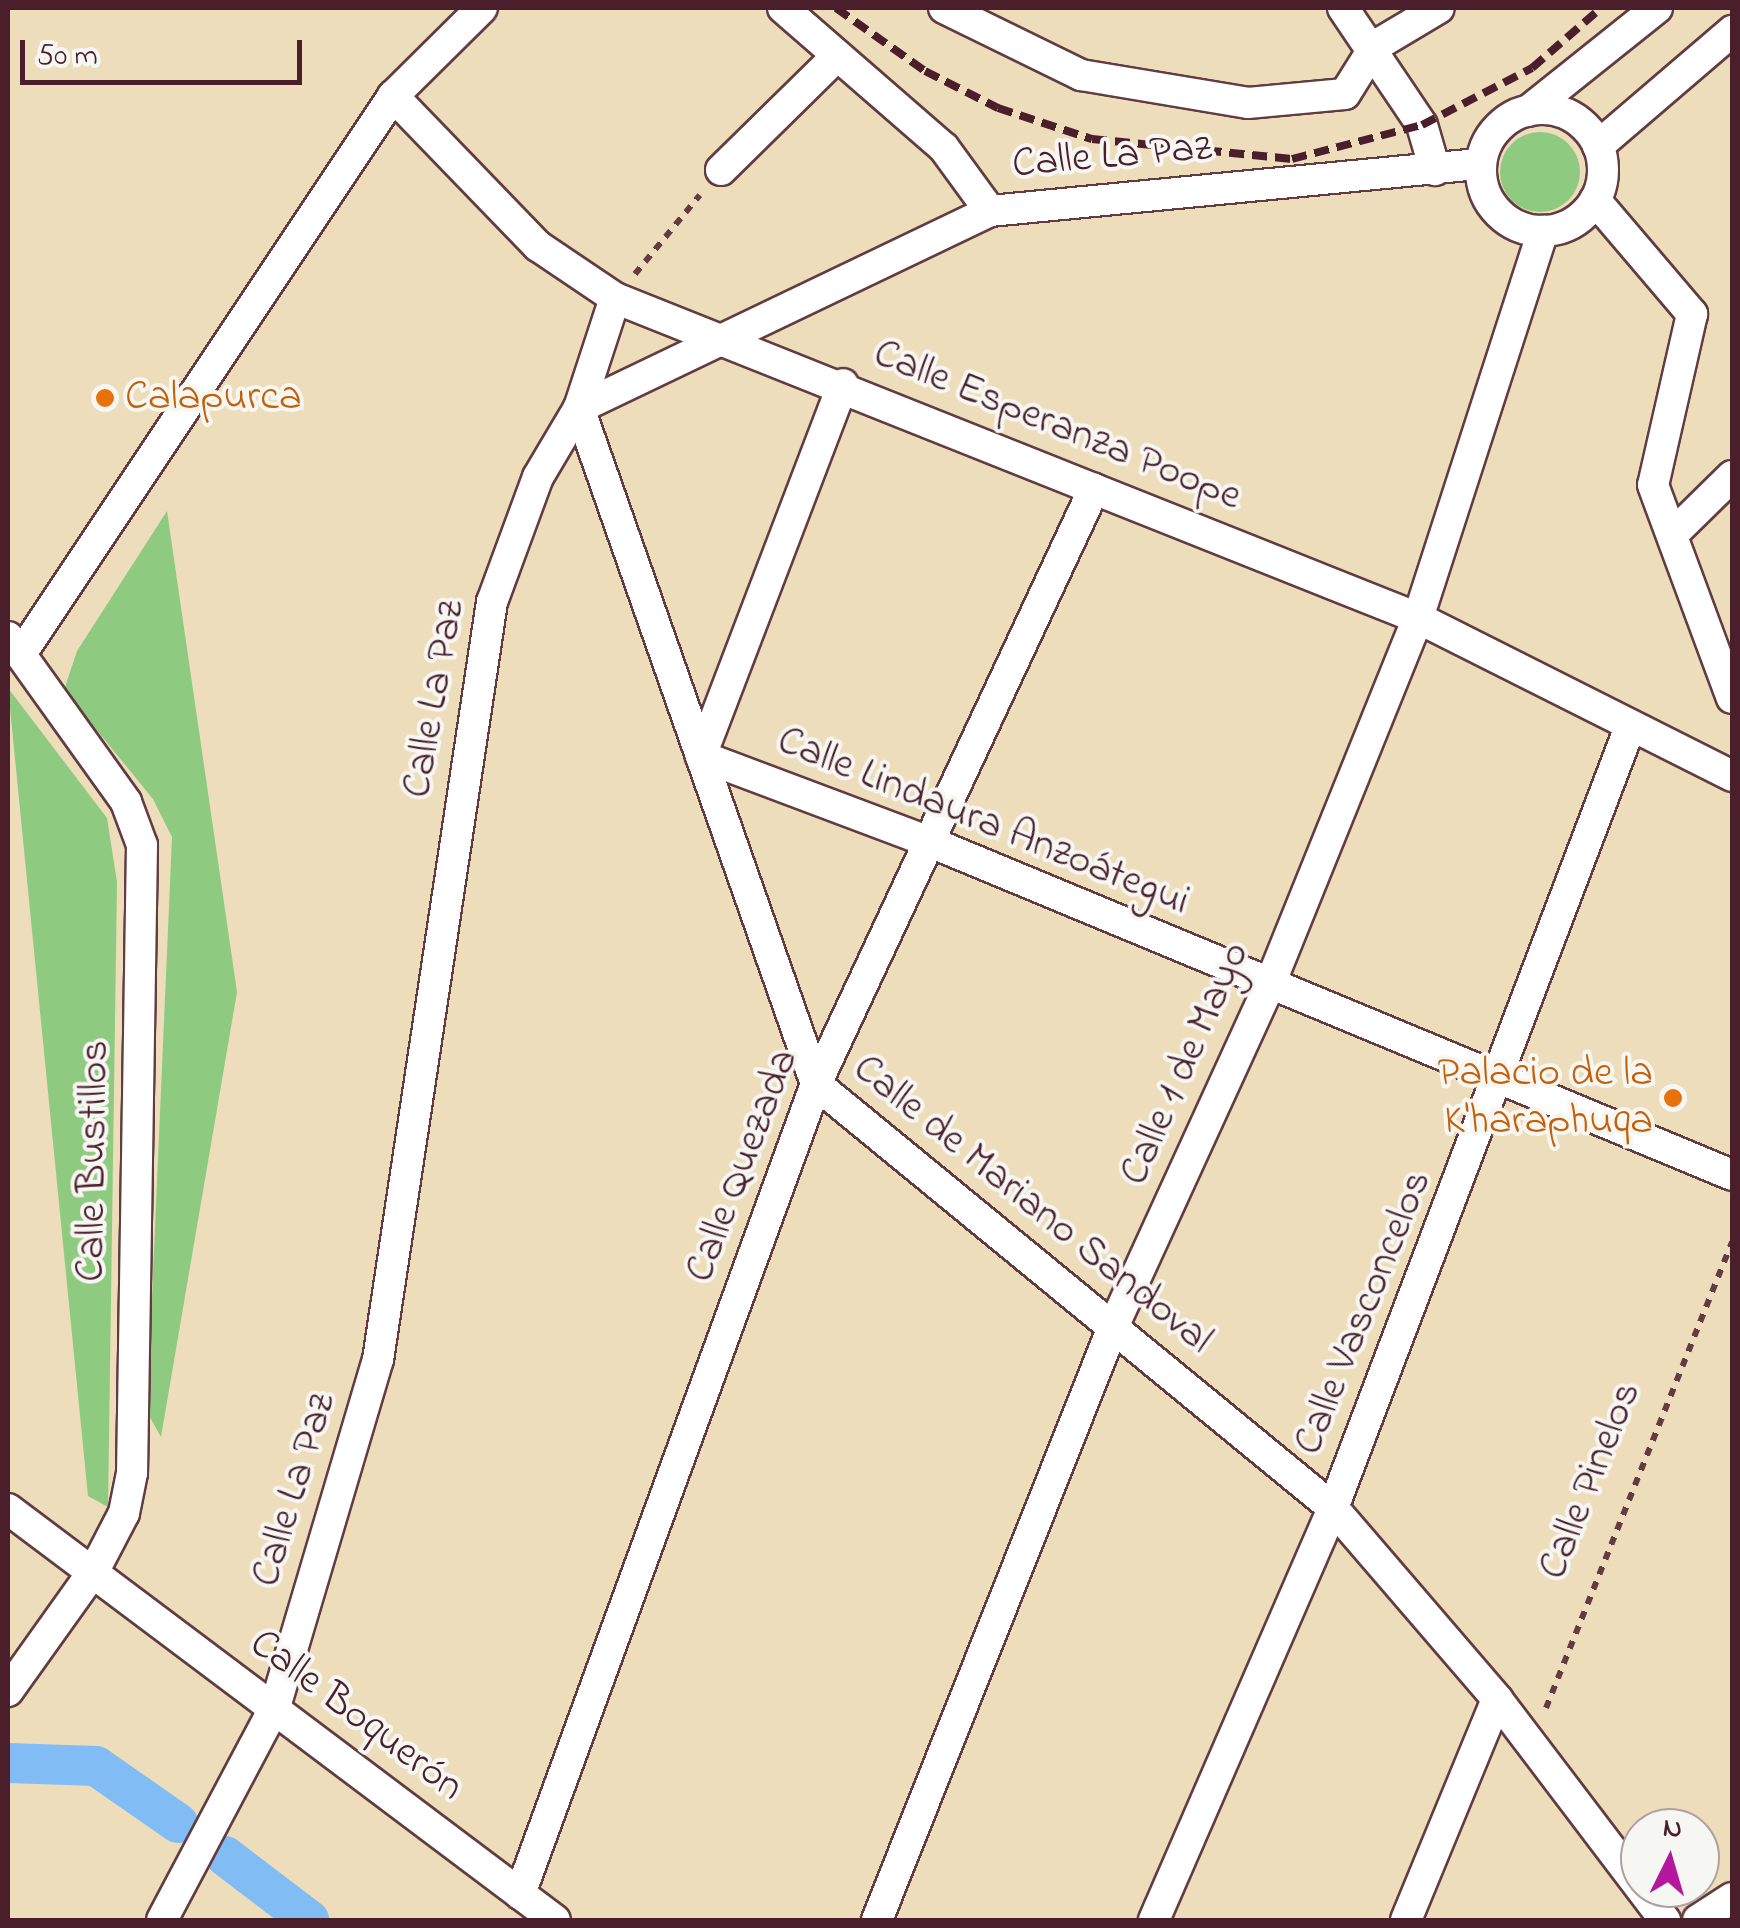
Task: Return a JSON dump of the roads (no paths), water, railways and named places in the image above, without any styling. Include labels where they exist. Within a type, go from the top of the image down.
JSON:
[{"type":"street","points":[[14,646],[394,96],[482,8]]},
{"type":"street","points":[[783,8],[944,148],[990,212]]},
{"type":"street","points":[[944,8],[1081,75],[1248,103],[1345,94],[1375,46],[1439,8]]},
{"type":"street","points":[[1343,8],[1375,46],[1422,125],[1434,170]]},
{"type":"street","points":[[1596,200],[1570,224],[1542,232],[1496,211],[1480,164],[1501,125],[1528,111],[1657,8]]},
{"type":"street","points":[[1598,146],[1732,31]]},
{"type":"street","points":[[720,170],[836,57]]},
{"type":"street","name":"Calle Esperanza Poope","points":[[394,96],[538,246],[615,298],[734,339],[1418,618],[1732,776]]},
{"type":"street","points":[[1528,111],[1574,118],[1598,146],[1596,200],[1692,314],[1653,485],[1675,532],[1732,698]]},
{"type":"street","name":"Calle La Paz","points":[[162,1920],[275,1707],[378,1360],[492,602],[538,477],[578,408],[734,339],[990,212],[1480,164]]},
{"type":"street","name":"Calle 1 de Mayo","points":[[877,1920],[1113,1327],[1270,984],[1418,618],[1514,307],[1542,232]]},
{"type":"street","points":[[578,408],[615,298]]},
{"type":"street","points":[[701,756],[842,384]]},
{"type":"street","name":"Calle de Mariano Sandoval","points":[[578,408],[816,1084],[1333,1508],[1497,1699],[1529,1751],[1665,1920]]},
{"type":"street","points":[[1675,532],[1732,476]]},
{"type":"street","name":"Calle Quezada","points":[[520,1894],[816,1084],[935,844],[1094,489]]},
{"type":"street","name":"Calle Bustillos","points":[[8,1691],[94,1570],[124,1514],[132,1472],[142,845],[126,802],[14,646]]},
{"type":"street","name":"Calle Vasconcelos","points":[[1154,1920],[1333,1508],[1504,1075],[1630,727]]},
{"type":"street","name":"Calle Lindaura Anzoátegui","points":[[701,756],[935,844],[1270,984],[1504,1075],[1732,1176]]},
{"type":"street","name":"Calle Boquerón","points":[[8,1510],[94,1570],[555,1920]]},
{"type":"street","points":[[1406,1920],[1497,1699]]},
{"type":"street","points":[[1698,1920],[1732,1898]]},
{"type":"waterway","points":[[8,1763],[96,1766],[178,1823]]},
{"type":"waterway","points":[[225,1856],[309,1920]]},
{"type":"railway","points":[[836,8],[925,71],[998,108],[1092,139],[1292,159],[1422,125],[1532,68],[1601,8]]},
{"type":"place","name":"Calapurca","points":[[105,398]]},
{"type":"place","name":"Palacio de la K'haraphuqa","points":[[1673,1098]]}]
